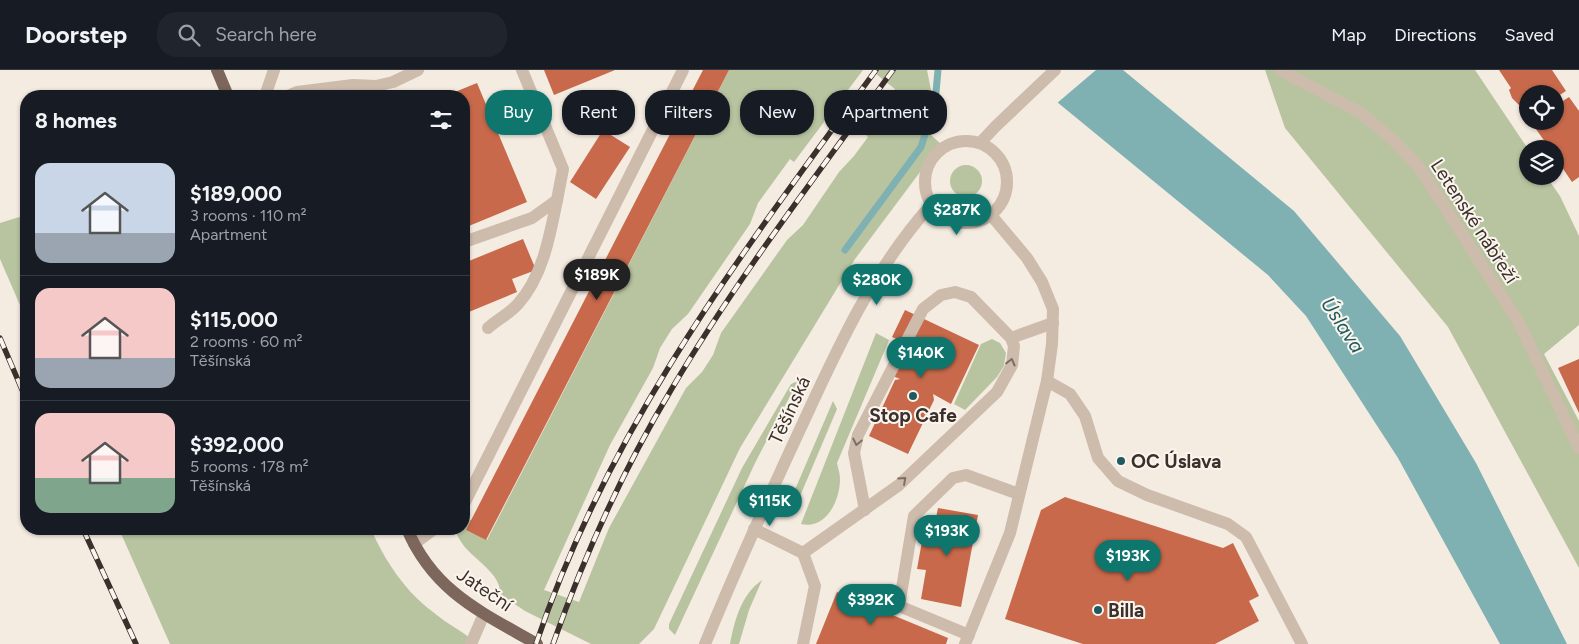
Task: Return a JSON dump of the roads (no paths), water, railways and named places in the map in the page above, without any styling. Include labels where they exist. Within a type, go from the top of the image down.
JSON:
[{"type":"main road","points":[[218,70],[226,90]]},
{"type":"main road","name":"Jateční","points":[[410,535],[431,571],[448,590],[484,614],[537,644]]},
{"type":"street","points":[[267,90],[274,70]]},
{"type":"street","points":[[313,90],[352,85],[376,86],[393,82],[418,70]]},
{"type":"street","points":[[488,328],[518,305],[533,282],[548,245],[563,169],[522,70]]},
{"type":"street","points":[[470,492],[683,70]]},
{"type":"street","points":[[980,143],[1055,70]]},
{"type":"street","name":"Letenské nábřeží","points":[[1280,70],[1361,113],[1394,141],[1418,166],[1518,321],[1579,448]]},
{"type":"street","points":[[968,141],[980,143],[1000,158],[1005,170],[1006,194],[1000,206],[991,215],[980,221],[959,223],[941,215],[932,206],[926,194],[924,180],[927,168],[933,156],[955,142],[968,141]]},
{"type":"street","points":[[470,240],[532,218],[557,200]]},
{"type":"street","name":"Těšínská","points":[[705,644],[754,529],[822,383],[863,303],[911,228],[932,206]]},
{"type":"street","points":[[991,215],[1026,258],[1042,282],[1053,309],[1052,344],[1047,381],[1010,533],[967,640],[899,606],[914,516],[953,478],[966,475],[1018,494]]},
{"type":"street","points":[[803,553],[865,510],[899,485],[997,392],[1012,365],[1014,346],[1011,338],[971,297],[955,292],[941,295],[922,309],[858,435],[854,453],[865,510]]},
{"type":"street","points":[[1011,338],[1053,323]]},
{"type":"street","points":[[1047,381],[1070,394],[1085,416],[1098,458],[1118,481],[1147,495],[1228,524],[1246,537],[1302,644]]},
{"type":"street","points":[[754,529],[803,553],[815,586],[803,644]]},
{"type":"street","points":[[414,544],[426,535]]},
{"type":"street","points":[[471,644],[484,614]]},
{"type":"water","name":"Úslava","points":[[1018,70],[1123,70],[1294,211],[1400,336],[1476,463],[1567,644],[1500,644],[1398,458],[1306,316],[1268,275]]},
{"type":"waterway","points":[[845,250],[921,147],[935,103],[938,70]]},
{"type":"railway","points":[[536,644],[566,564],[601,488],[640,415],[683,344],[729,275],[876,70]]},
{"type":"railway","points":[[553,644],[591,546],[653,420],[696,348],[750,267],[893,70]]},
{"type":"railway","points":[[0,338],[20,385]]},
{"type":"railway","points":[[86,535],[136,644]]},
{"type":"place","name":"Stop Cafe","points":[[913,396]]},
{"type":"place","name":"OC Úslava","points":[[1121,461]]},
{"type":"place","name":"Billa","points":[[1098,610]]}]
